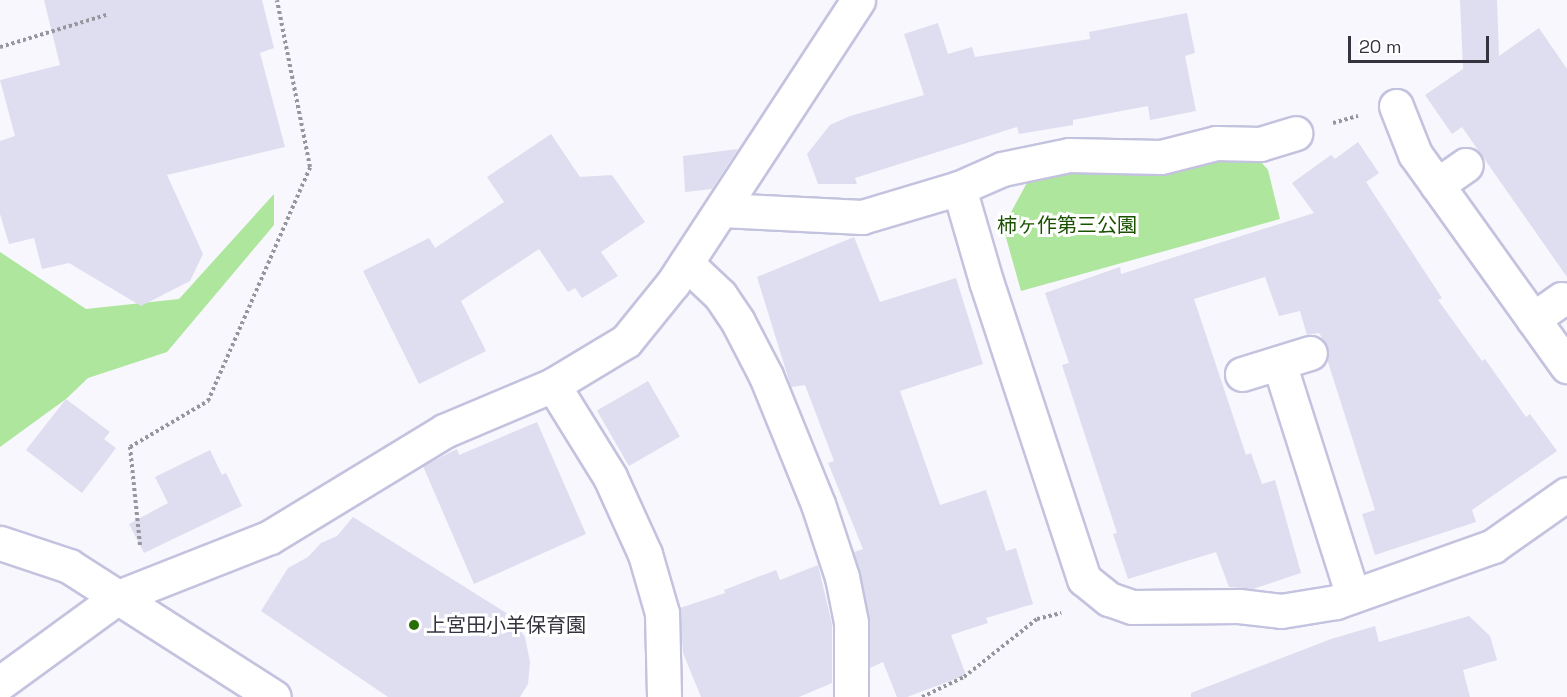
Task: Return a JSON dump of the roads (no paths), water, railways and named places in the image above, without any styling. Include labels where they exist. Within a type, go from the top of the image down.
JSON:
[{"type":"street","points":[[0,683],[118,597],[270,537],[444,432],[553,386],[626,341],[686,263],[858,0]]},
{"type":"street","points":[[1396,106],[1415,154],[1567,366]]},
{"type":"street","points":[[722,210],[862,217],[959,188],[1002,168],[1069,155],[1161,157],[1216,143],[1260,144],[1295,134]]},
{"type":"street","points":[[1437,185],[1466,165]]},
{"type":"street","points":[[959,188],[986,281],[1084,579],[1109,599],[1132,607],[1239,606],[1281,611],[1336,602],[1493,546],[1567,494]]},
{"type":"street","points":[[686,263],[720,295],[738,322],[766,376],[818,504],[842,576],[851,622],[850,697]]},
{"type":"street","points":[[1533,319],[1562,299]]},
{"type":"street","points":[[1242,374],[1310,352]]},
{"type":"street","points":[[1279,363],[1353,596]]},
{"type":"street","points":[[553,386],[610,477],[645,554],[662,613],[664,697]]},
{"type":"street","points":[[0,543],[69,566],[274,697]]},
{"type":"place","name":"上宮田小羊保育園","points":[[414,625]]},
{"type":"park label","name":"柿ヶ作第三公園","points":[[1067,225]]}]
